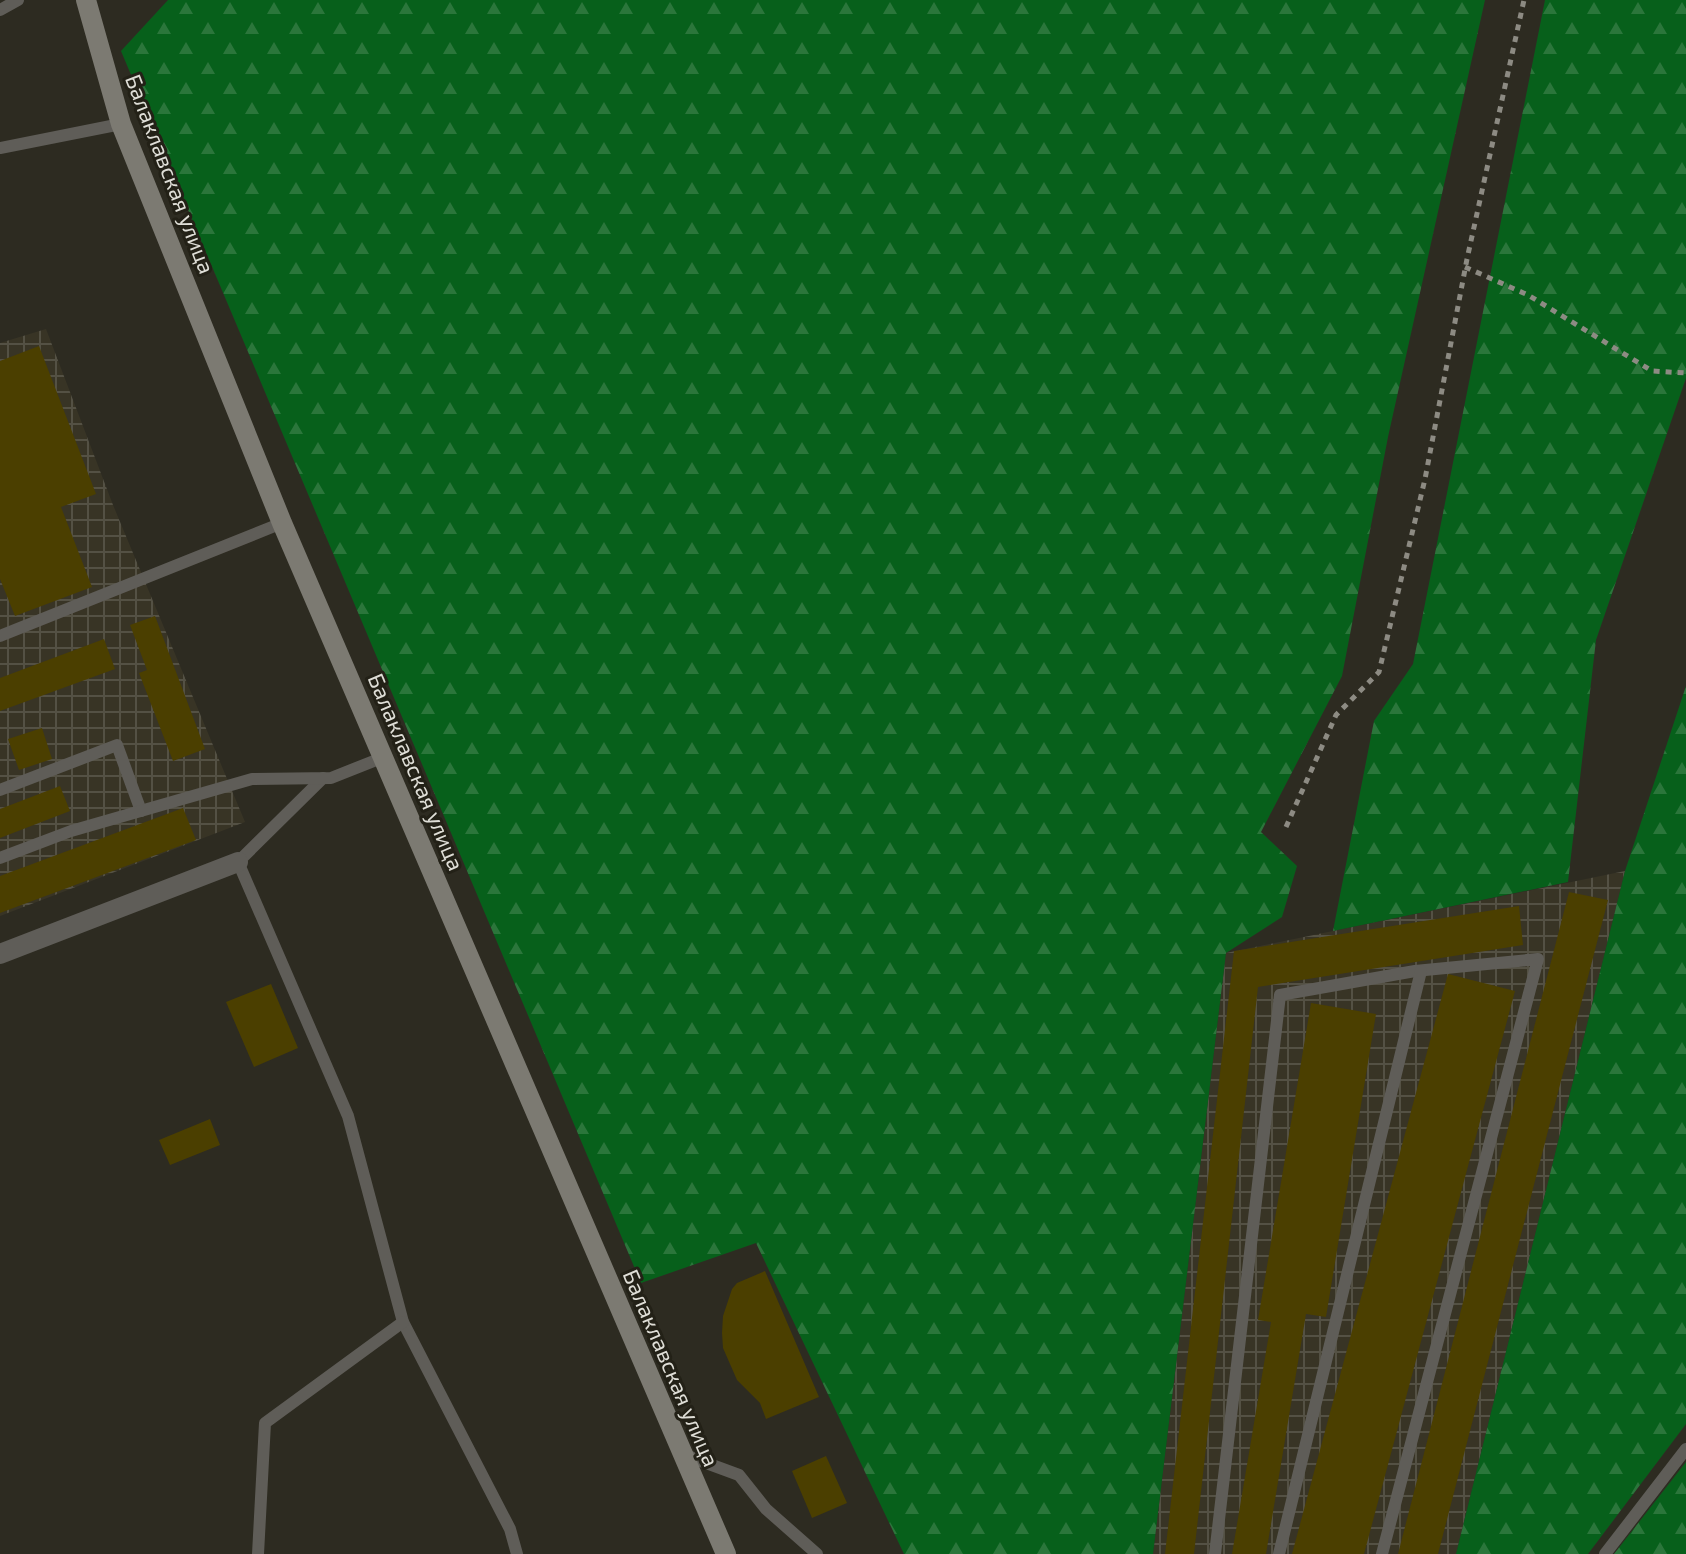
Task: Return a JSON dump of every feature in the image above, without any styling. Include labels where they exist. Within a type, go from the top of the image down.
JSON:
[{"type":"main road","name":"Балаклавская улица","points":[[86,0],[121,124],[282,523],[726,1554]]},
{"type":"street","points":[[0,954],[238,862]]},
{"type":"lane","points":[[0,10],[18,0]]},
{"type":"lane","points":[[0,148],[121,124]]},
{"type":"lane","points":[[0,636],[282,523]]},
{"type":"lane","points":[[0,790],[117,745],[141,811]]},
{"type":"lane","points":[[0,858],[71,831],[252,779],[331,778],[384,757]]},
{"type":"lane","points":[[323,778],[238,862],[348,1116],[403,1322],[510,1529],[517,1554]]},
{"type":"lane","points":[[1215,1554],[1280,995],[1421,971],[1538,959],[1382,1554]]},
{"type":"lane","points":[[1279,1554],[1421,971]]},
{"type":"lane","points":[[258,1554],[265,1423],[403,1322]]},
{"type":"lane","points":[[1605,1554],[1686,1449]]},
{"type":"lane","points":[[682,1454],[739,1475],[766,1509],[817,1554]]},
{"type":"path","points":[[1286,827],[1336,715],[1379,672],[1425,479],[1465,267],[1524,0]]},
{"type":"path","points":[[1465,267],[1528,295],[1652,371],[1686,373]]},
{"type":"shaded area","points":[[46,329],[113,505],[245,822],[0,916],[0,343]]},
{"type":"shaded area","points":[[1625,871],[1456,1554],[1153,1554],[1226,953]]},
{"type":"green space","points":[[168,0],[1485,0],[1388,437],[1342,676],[1261,832],[1297,866],[1282,917],[1226,953],[1153,1554],[904,1554],[756,1243],[641,1283],[121,51]]},
{"type":"green space","points":[[1545,0],[1686,0],[1686,378],[1596,640],[1568,882],[1333,931],[1374,721],[1413,664]]},
{"type":"green space","points":[[1686,686],[1686,1424],[1588,1554],[1456,1554],[1625,871]]},
{"type":"green space","points":[[1686,1462],[1686,1554],[1614,1554]]},
{"type":"building","points":[[39,346],[96,494],[61,507],[92,587],[15,616],[0,579],[0,361]]},
{"type":"building","points":[[155,616],[205,749],[173,761],[139,673],[147,670],[130,625]]},
{"type":"building","points":[[104,639],[115,669],[0,711],[0,678]]},
{"type":"building","points":[[42,728],[52,759],[19,770],[8,739]]},
{"type":"building","points":[[60,786],[70,811],[0,838],[0,809]]},
{"type":"building","points":[[183,808],[196,840],[0,913],[0,876]]},
{"type":"building","points":[[1569,892],[1608,900],[1438,1554],[1398,1554]]},
{"type":"building","points":[[1519,906],[1523,945],[1258,987],[1194,1554],[1165,1554],[1234,951]]},
{"type":"building","points":[[1448,974],[1515,991],[1364,1554],[1292,1554]]},
{"type":"building","points":[[271,984],[298,1048],[254,1067],[226,1002]]},
{"type":"building","points":[[1311,1003],[1376,1014],[1326,1317],[1306,1314],[1266,1554],[1232,1554],[1271,1322],[1258,1320]]},
{"type":"building","points":[[210,1119],[220,1145],[170,1165],[159,1140]]},
{"type":"building","points":[[765,1271],[819,1397],[766,1419],[760,1403],[737,1380],[723,1348],[722,1333],[723,1316],[732,1289],[737,1283]]},
{"type":"building","points":[[826,1456],[847,1503],[812,1518],[792,1471]]}]
